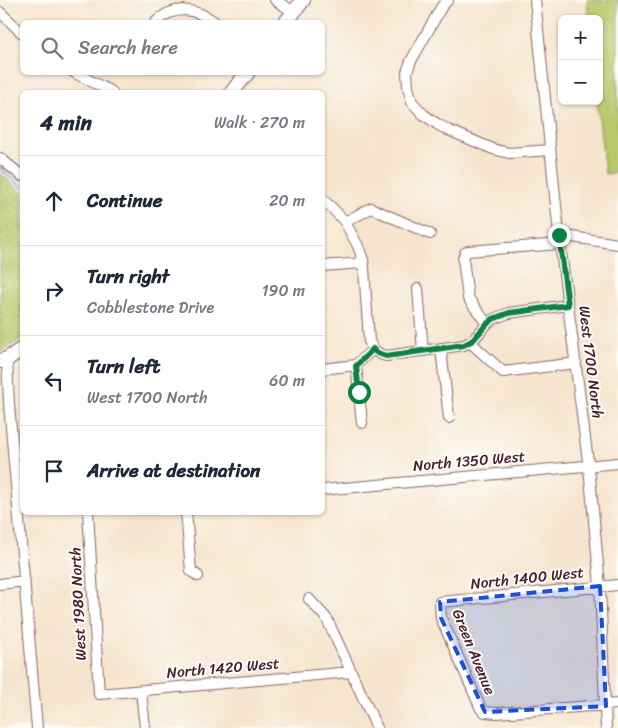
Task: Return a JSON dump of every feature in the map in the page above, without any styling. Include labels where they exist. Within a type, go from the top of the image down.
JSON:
[{"type":"main road","points":[[290,17],[303,0]]},
{"type":"main road","points":[[234,90],[246,75]]},
{"type":"main road","points":[[3,360],[20,350]]},
{"type":"street","points":[[275,0],[290,17]]},
{"type":"street","points":[[448,0],[442,6],[411,60],[408,72],[408,87],[412,102],[423,114],[448,130],[493,148],[509,153],[550,150]]},
{"type":"street","name":"West 1700 North","points":[[535,0],[550,150],[588,466],[600,586],[606,728]]},
{"type":"street","points":[[159,20],[167,15],[185,10],[200,13],[212,20]]},
{"type":"street","points":[[0,12],[20,31]]},
{"type":"street","points":[[79,75],[108,90]]},
{"type":"street","points":[[0,158],[20,174]]},
{"type":"street","points":[[325,202],[334,208],[345,222],[358,246],[363,263],[369,341],[377,353],[386,356],[461,346],[470,342],[493,319],[509,313],[568,305]]},
{"type":"street","points":[[345,222],[371,208],[430,234]]},
{"type":"street","points":[[487,324],[468,298],[463,259],[464,253],[560,239],[618,244]]},
{"type":"street","points":[[325,266],[363,263]]},
{"type":"street","points":[[418,289],[423,351]]},
{"type":"street","points":[[470,342],[503,372],[576,363]]},
{"type":"street","points":[[325,369],[356,366],[373,349]]},
{"type":"street","points":[[441,349],[449,418]]},
{"type":"street","points":[[3,360],[9,404],[37,728]]},
{"type":"street","points":[[356,366],[362,423]]},
{"type":"street","name":"North 1350 West","points":[[325,490],[618,463]]},
{"type":"street","name":"West 1980 North","points":[[88,515],[99,694]]},
{"type":"street","points":[[186,515],[191,571],[198,576]]},
{"type":"street","points":[[0,584],[25,581]]},
{"type":"street","name":"North 1400 West","points":[[440,602],[618,585]]},
{"type":"street","points":[[309,599],[327,619],[378,728]]},
{"type":"street","name":"Green Avenue","points":[[440,602],[441,618],[481,709],[486,712],[498,713],[606,706]]},
{"type":"street","name":"North 1420 West","points":[[99,694],[351,672]]},
{"type":"street","points":[[141,691],[144,728]]},
{"type":"street","points":[[606,706],[618,704]]},
{"type":"highlighted area","points":[[600,586],[606,706],[485,712],[441,618],[440,602]]},
{"type":"green space","points":[[587,0],[618,0],[618,173],[605,174],[597,105],[603,105],[603,15],[589,15]]},
{"type":"green space","points":[[0,173],[20,191],[20,340],[0,352]]},
{"type":"waterway","points":[[0,168],[20,185]]},
{"type":"route","points":[[359,392],[356,366],[373,349],[377,353],[386,356],[461,346],[473,340],[487,324],[500,316],[509,313],[568,305],[559,235]]}]
